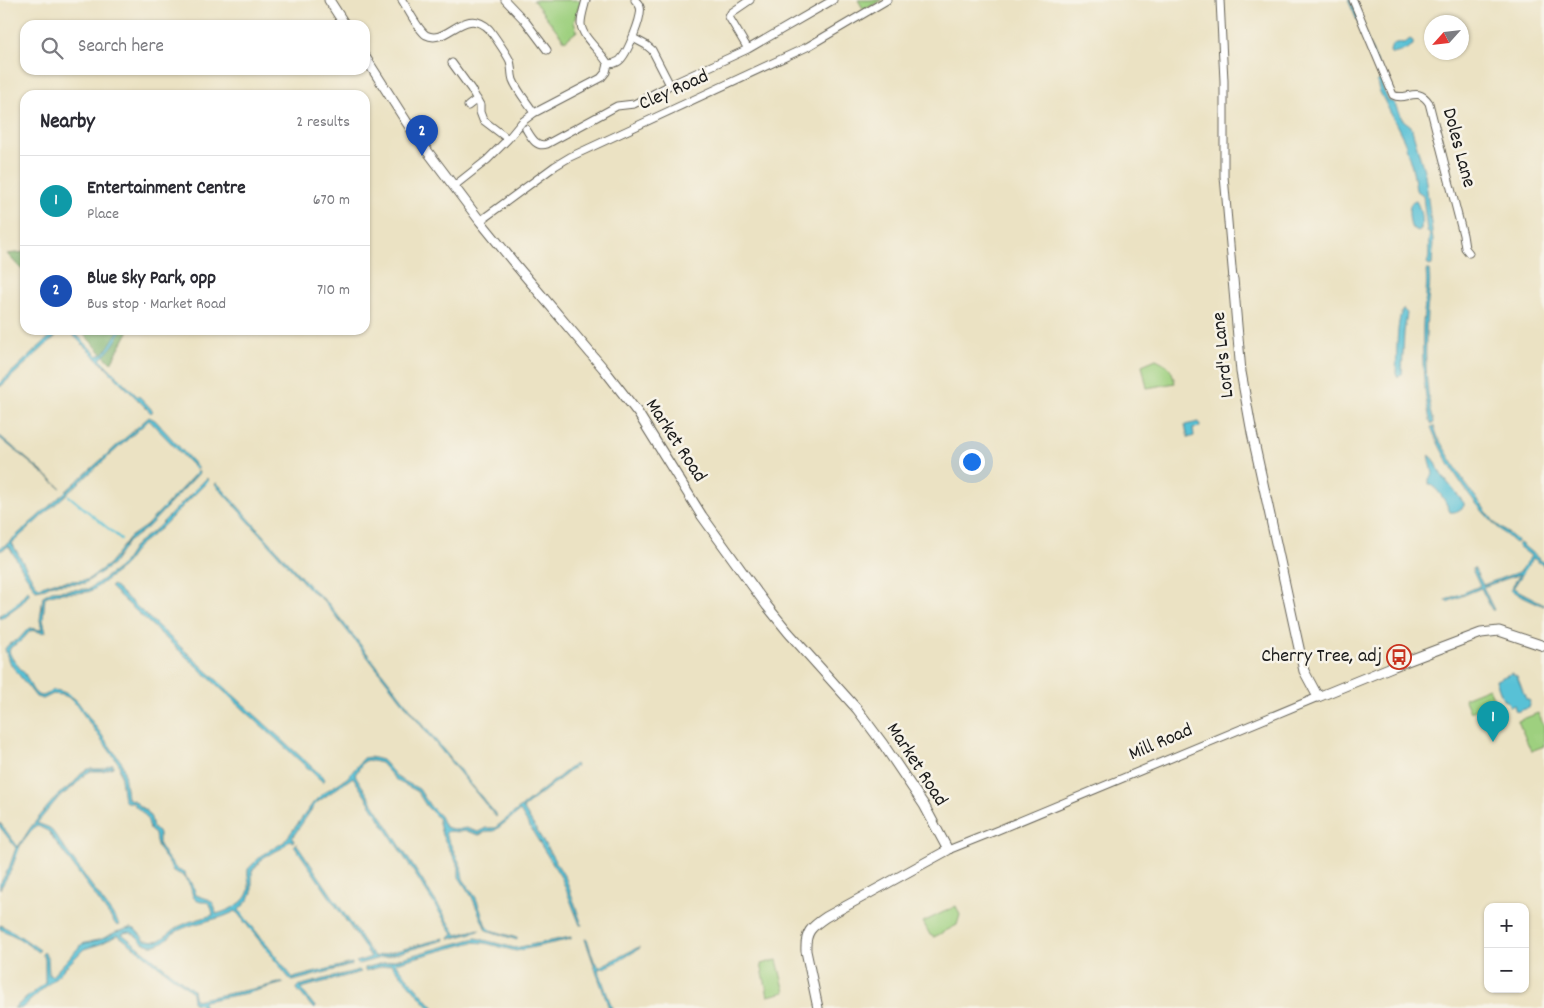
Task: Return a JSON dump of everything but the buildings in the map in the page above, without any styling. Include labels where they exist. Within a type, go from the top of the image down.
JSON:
[{"type":"street","points":[[329,0],[342,20]]},
{"type":"street","points":[[402,0],[420,29],[426,34],[440,36],[460,24],[471,21],[489,30],[510,61],[513,80],[534,113]]},
{"type":"street","points":[[505,0],[526,22],[547,50]]},
{"type":"street","points":[[454,186],[487,160],[522,122],[534,113],[601,78],[606,72],[608,64],[604,56],[583,32],[581,21],[586,0]]},
{"type":"street","points":[[608,64],[615,63],[622,58],[633,38],[640,7],[635,0]]},
{"type":"street","points":[[748,50],[729,17],[731,13],[750,0]]},
{"type":"street","points":[[526,128],[538,145],[542,146],[617,106],[634,104],[670,85],[748,50],[833,0]]},
{"type":"street","name":"Cley Road","points":[[480,221],[570,157],[807,47],[887,0]]},
{"type":"street","name":"Lord's Lane","points":[[1220,0],[1224,81],[1224,176],[1241,372],[1252,433],[1304,671],[1318,697]]},
{"type":"street","name":"Doles Lane","points":[[1353,0],[1393,95],[1398,98],[1416,94],[1424,96],[1429,103],[1464,235],[1465,248],[1469,253]]},
{"type":"street","points":[[633,38],[652,50],[670,85]]},
{"type":"street","points":[[452,63],[480,104],[483,120],[508,139]]},
{"type":"street","name":"Market Road","points":[[370,65],[412,132],[480,221],[514,264],[603,368],[638,413],[702,516],[767,606],[857,709],[883,744],[924,805],[948,850]]},
{"type":"street","points":[[468,106],[477,100]]},
{"type":"street","name":"Mill Road","points":[[818,1008],[806,951],[807,935],[810,929],[826,917],[948,850],[1394,666],[1481,633],[1499,632],[1544,646]]},
{"type":"green space","points":[[533,0],[581,0],[574,22],[577,31],[565,41]]},
{"type":"green space","points":[[858,0],[882,0],[864,10]]},
{"type":"green space","points":[[20,253],[20,268],[7,254]]},
{"type":"green space","points":[[85,335],[126,335],[111,363]]},
{"type":"green space","points":[[1156,359],[1169,368],[1175,383],[1147,388],[1142,365]]},
{"type":"green space","points":[[1489,688],[1495,702],[1470,712],[1464,698]]},
{"type":"green space","points":[[1538,713],[1544,726],[1544,746],[1531,751],[1518,721]]},
{"type":"green space","points":[[956,906],[960,915],[957,925],[934,937],[930,935],[923,922]]},
{"type":"green space","points":[[777,960],[785,992],[768,996],[761,964]]},
{"type":"water","points":[[1348,0],[1350,0],[1384,78],[1384,92],[1388,100],[1394,103],[1402,119],[1411,126],[1425,174],[1433,240],[1432,265],[1429,266],[1427,263],[1430,234],[1427,232],[1423,195],[1416,190],[1413,171],[1404,140],[1379,90],[1377,82],[1382,77]]},
{"type":"water","points":[[1410,39],[1413,41],[1413,45],[1398,53],[1392,54],[1390,52],[1393,44],[1405,43]]},
{"type":"water","points":[[1413,201],[1416,201],[1421,214],[1421,229],[1418,231],[1411,227],[1409,210]]},
{"type":"water","points":[[1426,270],[1429,270],[1430,275],[1426,354],[1428,396],[1434,423],[1431,424],[1426,400],[1423,362]]},
{"type":"water","points":[[1403,309],[1407,313],[1402,374],[1398,377],[1396,373],[1397,339]]},
{"type":"water","points":[[52,335],[57,335],[0,387],[0,383]]},
{"type":"water","points":[[73,335],[77,335],[98,356],[105,352],[116,335],[118,335],[107,353],[100,359],[140,397],[153,411],[151,413]]},
{"type":"water","points":[[149,417],[155,420],[198,468],[196,469],[149,420],[12,543],[35,584],[39,587],[54,582],[87,580],[109,564],[130,537],[146,526],[198,471],[199,473],[147,528],[128,542],[112,565],[85,583],[53,584],[36,590],[9,546],[0,551],[0,548],[7,544]]},
{"type":"water","points":[[1199,422],[1200,427],[1193,428],[1194,436],[1188,438],[1185,425]]},
{"type":"water","points":[[1434,426],[1438,438],[1465,483],[1495,523],[1518,541],[1515,543],[1502,531],[1477,505],[1466,490],[1438,443],[1431,427]]},
{"type":"water","points":[[0,436],[61,488],[0,438]]},
{"type":"water","points":[[1429,455],[1464,503],[1464,506],[1454,512],[1450,512],[1439,492],[1429,484],[1429,479],[1433,474]]},
{"type":"water","points":[[207,478],[208,481],[161,528],[138,546],[123,567],[93,590],[88,592],[57,593],[45,597],[43,620],[46,632],[30,631],[21,641],[11,647],[9,651],[38,695],[44,696],[53,690],[57,690],[66,693],[77,701],[122,763],[127,798],[135,801],[147,811],[153,828],[159,833],[159,845],[177,870],[185,872],[186,877],[192,883],[196,895],[212,902],[216,914],[226,911],[241,902],[248,894],[248,869],[261,856],[284,842],[314,802],[322,794],[347,778],[364,758],[370,757],[382,760],[398,778],[419,789],[430,806],[440,816],[445,827],[457,830],[466,828],[478,832],[486,828],[495,828],[575,764],[576,766],[523,808],[566,879],[582,925],[580,925],[562,879],[520,811],[494,831],[488,831],[479,835],[466,831],[449,831],[445,833],[461,866],[463,879],[476,898],[486,926],[491,930],[517,938],[517,940],[486,930],[472,897],[459,877],[459,867],[442,835],[438,818],[427,807],[417,791],[397,781],[381,763],[368,760],[363,762],[355,775],[457,935],[479,929],[479,931],[450,939],[449,937],[454,935],[353,777],[316,803],[292,838],[294,841],[290,840],[282,848],[264,857],[252,871],[252,892],[249,899],[239,910],[293,978],[352,963],[352,965],[293,981],[236,911],[184,928],[155,945],[144,943],[131,933],[122,934],[193,990],[195,1000],[284,983],[247,993],[204,1001],[205,1008],[203,1008],[200,1004],[193,1003],[190,990],[118,935],[84,949],[22,1008],[14,1008],[45,983],[45,959],[42,954],[44,952],[48,958],[49,975],[52,976],[82,944],[102,939],[130,928],[135,929],[145,940],[156,941],[178,927],[213,915],[210,905],[195,899],[187,881],[182,875],[173,871],[157,846],[155,834],[150,830],[146,816],[132,802],[124,800],[119,764],[76,704],[63,695],[53,694],[43,699],[36,697],[9,662],[5,649],[8,645],[19,639],[29,628],[42,630],[40,620],[43,596],[52,591],[89,589],[113,572],[122,565],[136,544],[156,529]]},
{"type":"water","points":[[217,483],[310,587],[328,603],[496,817],[427,733],[323,600],[310,590],[215,484]]},
{"type":"water","points":[[1520,543],[1544,563],[1544,566],[1533,558],[1513,588],[1544,604],[1544,606],[1510,590],[1520,574],[1483,587],[1494,610],[1492,610],[1481,588],[1447,602],[1446,600],[1480,586],[1472,569],[1474,568],[1483,585],[1521,571],[1531,556],[1517,545]]},
{"type":"water","points":[[113,585],[325,779],[323,782],[110,587]]},
{"type":"water","points":[[28,590],[29,594],[22,603],[0,619],[0,615],[15,605]]},
{"type":"water","points":[[1512,673],[1517,676],[1526,699],[1530,701],[1528,708],[1516,712],[1514,705],[1510,707],[1508,702],[1503,700],[1496,680]]},
{"type":"water","points":[[113,764],[113,767],[103,771],[91,771],[85,774],[73,787],[58,798],[37,823],[50,828],[120,925],[117,926],[48,831],[36,825],[20,846],[11,870],[0,889],[0,884],[9,868],[16,848],[0,827],[0,823],[18,847],[49,805],[59,794],[72,785],[81,774],[88,769],[103,769]]},
{"type":"water","points":[[296,843],[374,957],[444,938],[444,940],[358,964],[356,962],[371,957],[294,845]]},
{"type":"water","points":[[0,925],[40,950],[38,952],[17,937],[0,929]]},
{"type":"water","points":[[571,937],[571,939],[516,951],[473,942],[395,963],[434,1008],[430,1008],[391,964],[365,971],[365,968],[476,938],[515,948]]},
{"type":"water","points":[[585,939],[587,939],[594,961],[599,967],[640,948],[613,964],[598,969],[612,1008],[609,1008]]},
{"type":"water","points":[[359,970],[361,972],[301,988],[316,1008],[313,1008],[297,989],[298,986]]},
{"type":"waterway","points":[[69,496],[121,539]]},
{"type":"place","name":"Blue Sky Park, opp","points":[[422,156]]},
{"type":"place","name":"Cherry Tree, adj","points":[[1399,657]]},
{"type":"place","name":"Entertainment Centre","points":[[1493,742]]}]
